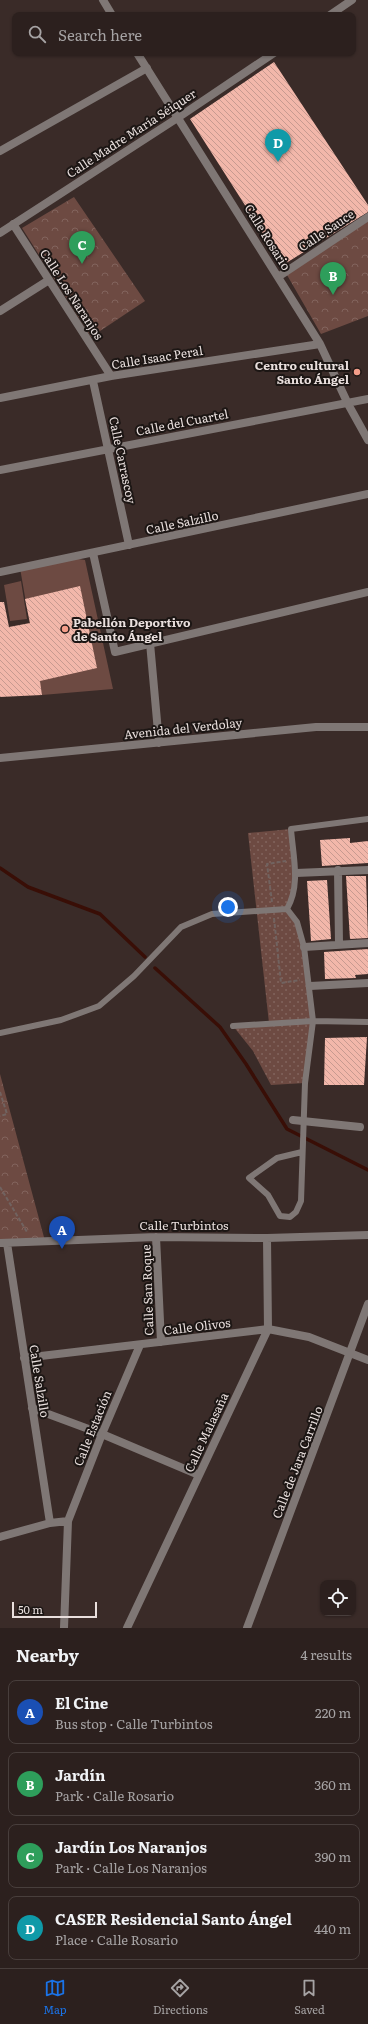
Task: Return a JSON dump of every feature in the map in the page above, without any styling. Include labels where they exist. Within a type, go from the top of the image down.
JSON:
[{"type":"street","points":[[103,0],[110,12]]},
{"type":"street","points":[[334,12],[352,0]]},
{"type":"street","name":"Calle Rosario","points":[[139,56],[179,117],[320,344],[348,404],[368,440]]},
{"type":"street","name":"Calle Madre María Séiquer","points":[[0,233],[179,117],[270,56]]},
{"type":"street","points":[[0,151],[147,68]]},
{"type":"street","name":"Calle Sauce","points":[[278,277],[368,217]]},
{"type":"street","name":"Calle Los Naranjos","points":[[13,224],[111,376]]},
{"type":"street","points":[[0,311],[49,280]]},
{"type":"street","name":"Calle Isaac Peral","points":[[0,398],[93,381],[111,376],[320,344]]},
{"type":"street","name":"Calle Carrascoy","points":[[93,381],[129,545]]},
{"type":"street","name":"Calle del Cuartel","points":[[0,470],[368,399]]},
{"type":"street","name":"Calle Salzillo","points":[[0,572],[368,494]]},
{"type":"street","points":[[93,553],[114,652],[368,592]]},
{"type":"street","points":[[150,643],[159,743]]},
{"type":"street","name":"Avenida del Verdolay","points":[[0,758],[316,727],[368,727]]},
{"type":"street","points":[[338,870],[339,944]]},
{"type":"street","points":[[296,873],[338,870],[368,870]]},
{"type":"street","points":[[304,947],[368,942]]},
{"type":"street","points":[[309,983],[368,983]]},
{"type":"street","points":[[293,1120],[360,1127]]},
{"type":"street","name":"Calle Turbintos","points":[[3,1243],[156,1237],[267,1238],[368,1235]]},
{"type":"street","name":"Calle San Roque","points":[[156,1237],[161,1342]]},
{"type":"street","name":"Calle Malasaña","points":[[127,1628],[268,1329],[267,1238]]},
{"type":"street","name":"Calle Salzillo","points":[[3,1243],[24,1358],[50,1523]]},
{"type":"street","name":"Calle de Jara Carrillo","points":[[247,1628],[368,1304]]},
{"type":"street","name":"Calle Olivos","points":[[24,1358],[268,1329],[309,1337],[368,1360]]},
{"type":"street","name":"Calle Estación","points":[[64,1628],[68,1521],[102,1434],[140,1345]]},
{"type":"street","points":[[32,1408],[102,1434],[199,1475]]},
{"type":"street","points":[[0,1537],[50,1523],[68,1521]]},
{"type":"lane","points":[[287,909],[293,897],[296,873],[291,829],[368,819]]},
{"type":"lane","points":[[0,1033],[61,1020],[99,1006],[134,976],[181,927],[212,914],[287,909]]},
{"type":"lane","points":[[287,909],[297,922],[304,947],[313,1021],[305,1083],[305,1121],[302,1152],[301,1202],[296,1212],[290,1217],[280,1216],[268,1195],[249,1178],[277,1158],[302,1152]]},
{"type":"lane","points":[[233,1026],[313,1021],[368,1022]]},
{"type":"path","points":[[294,860],[267,864],[281,983],[309,983]]},
{"type":"path","points":[[0,1092],[7,1114],[0,1116]]},
{"type":"path","points":[[0,1187],[33,1242]]},
{"type":"green space","points":[[74,197],[145,301],[91,337],[22,228]]},
{"type":"green space","points":[[368,221],[368,316],[321,334],[287,275]]},
{"type":"green space","name":"Pabellón Deportivo de Santo Ángel","points":[[72,558],[85,560],[113,689],[42,695],[20,568]]},
{"type":"green space","points":[[21,581],[27,619],[10,621],[4,585]]},
{"type":"green space","points":[[291,829],[296,873],[287,909],[297,922],[313,1021],[305,1083],[271,1085],[253,1051],[233,1026],[269,1023],[248,833]]},
{"type":"green space","points":[[0,1074],[45,1241],[0,1243]]},
{"type":"building","points":[[274,62],[368,205],[368,212],[283,265],[190,119]]},
{"type":"building","points":[[80,586],[97,668],[40,681],[42,695],[0,697],[0,602],[4,602],[9,627],[30,623],[25,599]]},
{"type":"building","points":[[350,838],[350,843],[368,841],[368,863],[322,866],[320,840]]},
{"type":"building","points":[[346,876],[366,876],[368,938],[350,939]]},
{"type":"building","points":[[327,880],[331,939],[311,941],[307,881]]},
{"type":"building","points":[[368,949],[368,974],[355,975],[356,978],[325,979],[324,952]]},
{"type":"building","points":[[367,1037],[364,1085],[324,1085],[325,1038]]},
{"type":"waterway","points":[[0,868],[28,887],[100,914],[145,957]]},
{"type":"waterway","points":[[155,968],[220,1027],[246,1064],[287,1129],[368,1170]]},
{"type":"place","name":"CASER Residencial Santo Ángel","points":[[278,162]]},
{"type":"place","name":"Jardín Los Naranjos","points":[[82,264]]},
{"type":"place","name":"Jardín","points":[[333,295]]},
{"type":"place","name":"Centro cultural Santo Ángel","points":[[357,372]]},
{"type":"place","name":"Pabellón Deportivo de Santo Ángel","points":[[65,629]]},
{"type":"place","name":"El Cine","points":[[62,1249]]}]
